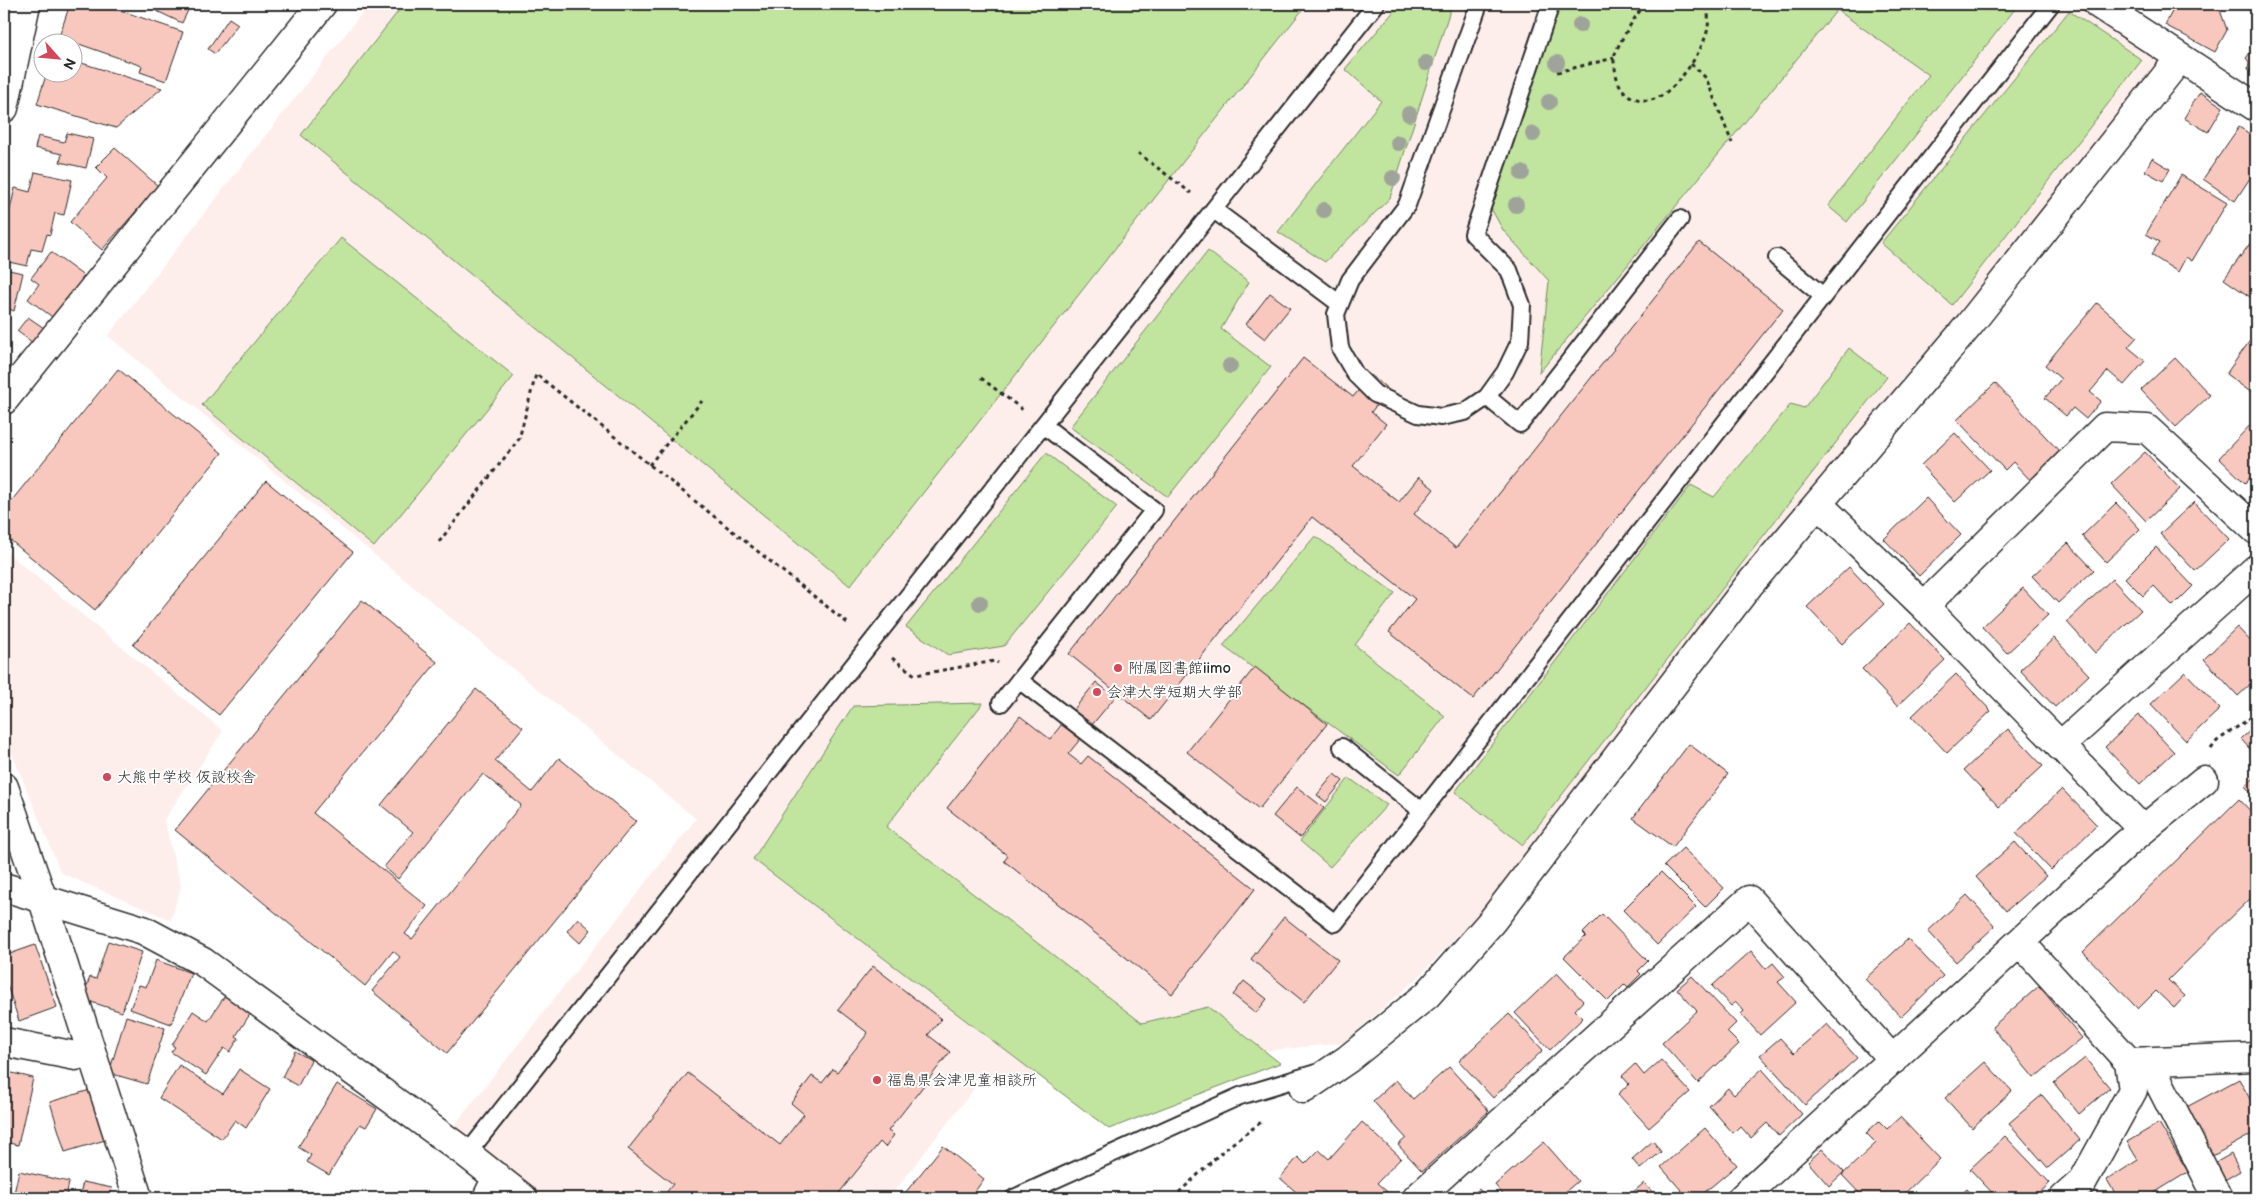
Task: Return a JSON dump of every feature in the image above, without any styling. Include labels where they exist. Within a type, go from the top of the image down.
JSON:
[{"type":"street","points":[[4,108],[26,4]]},
{"type":"street","points":[[4,400],[322,4]]},
{"type":"street","points":[[2098,4],[2256,106]]},
{"type":"street","points":[[1304,1089],[1348,1059],[1427,995],[1492,921],[1749,585],[1970,324],[2180,58]]},
{"type":"street","points":[[1924,606],[2105,427],[2147,430],[2255,526]]},
{"type":"street","points":[[1818,504],[1924,606],[2143,830]]},
{"type":"street","points":[[2060,746],[2256,568]]},
{"type":"street","points":[[1742,1198],[2143,830],[2200,783]]},
{"type":"street","points":[[4,787],[43,900],[138,1198]]},
{"type":"street","points":[[4,888],[143,930],[203,962],[467,1154],[492,1188],[524,1198]]},
{"type":"street","points":[[1417,1198],[1749,900],[1893,1060]]},
{"type":"street","points":[[2020,942],[2138,1062],[2218,1198]]},
{"type":"street","points":[[4,1042],[76,1056]]},
{"type":"street","points":[[2138,1062],[2256,1057]]},
{"type":"street","points":[[2064,1198],[2082,1181],[2133,1090],[2138,1062]]},
{"type":"lane","points":[[467,1154],[1376,4]]},
{"type":"lane","points":[[1479,4],[1407,205],[1350,280],[1336,314],[1340,348],[1355,374],[1375,394],[1418,414],[1441,417],[1465,412],[1487,398],[1506,372],[1520,341],[1522,305],[1509,270],[1473,234],[1551,4]]},
{"type":"lane","points":[[1019,680],[1335,923],[2051,4]]},
{"type":"lane","points":[[1214,210],[1340,304]]},
{"type":"lane","points":[[1487,398],[1520,424],[1680,219]]},
{"type":"lane","points":[[1777,258],[1823,296]]},
{"type":"lane","points":[[1001,703],[1154,510],[1043,425]]},
{"type":"lane","points":[[1342,747],[1422,811]]},
{"type":"lane","points":[[1014,1198],[1240,1096],[1334,1067]]},
{"type":"path","points":[[1645,4],[1636,15],[1614,58],[1616,79],[1622,92],[1637,99],[1652,100],[1668,90],[1684,75],[1708,27],[1706,4]]},
{"type":"path","points":[[1525,80],[1614,58]]},
{"type":"path","points":[[1690,64],[1706,78],[1732,143]]},
{"type":"path","points":[[1138,153],[1214,210]]},
{"type":"path","points":[[439,542],[519,439],[536,374],[872,642]]},
{"type":"path","points":[[981,378],[1043,425]]},
{"type":"path","points":[[649,464],[702,401]]},
{"type":"path","points":[[915,675],[970,667]]},
{"type":"path","points":[[2200,783],[2202,762],[2217,741],[2256,714]]},
{"type":"path","points":[[1173,1198],[1225,1149],[1264,1119]]},
{"type":"shaded area","name":"会津大学短期大学部","points":[[369,4],[2077,4],[2162,59],[1987,290],[1506,884],[1419,977],[1343,1043],[981,1080],[889,1198],[541,1198],[453,1127],[696,819],[108,336]]},
{"type":"shaded area","name":"大熊中学校 仮設校舎","points":[[4,550],[223,731],[164,820],[181,886],[171,920],[61,873],[4,734]]},
{"type":"green space","points":[[404,4],[1307,4],[850,586],[301,135]]},
{"type":"green space","points":[[1400,4],[1452,4],[1390,198],[1325,262],[1278,232],[1381,101],[1345,69]]},
{"type":"green space","points":[[1560,4],[2019,4],[1847,222],[1828,206],[1929,75],[1837,10],[1539,373],[1549,281],[1503,230],[1489,205]]},
{"type":"green space","points":[[2069,11],[2142,60],[1952,305],[1881,243]]},
{"type":"green space","points":[[341,238],[514,376],[374,547],[202,405]]},
{"type":"green space","points":[[1208,251],[1249,282],[1221,329],[1271,367],[1168,497],[1070,427]]},
{"type":"green space","points":[[1849,348],[1887,377],[1523,845],[1455,792],[1691,485],[1714,497],[1791,404],[1804,408]]},
{"type":"green space","points":[[1046,453],[1117,507],[1004,646],[948,655],[906,627]]},
{"type":"green space","points":[[1315,536],[1395,593],[1355,645],[1445,716],[1399,775],[1223,646]]},
{"type":"green space","points":[[983,703],[886,827],[1142,1023],[1208,1007],[1280,1063],[1109,1129],[753,859],[853,706]]},
{"type":"green space","points":[[1349,778],[1387,805],[1330,867],[1300,841]]},
{"type":"building","points":[[70,4],[102,4],[183,32],[166,81],[140,72],[142,66],[82,45],[82,32],[61,32]]},
{"type":"building","points":[[142,4],[191,4],[182,23]]},
{"type":"building","points":[[2176,4],[2214,4],[2212,6],[2220,10],[2227,30],[2215,52],[2165,25]]},
{"type":"building","points":[[229,18],[238,24],[215,54],[208,49]]},
{"type":"building","points":[[2256,45],[2256,74],[2248,69],[2249,62],[2246,58]]},
{"type":"building","points":[[82,63],[162,88],[116,128],[37,104],[44,82],[82,82]]},
{"type":"building","points":[[2200,92],[2223,107],[2208,132],[2184,118]]},
{"type":"building","points":[[2239,127],[2253,136],[2256,131],[2256,169],[2235,201],[2203,179]]},
{"type":"building","points":[[67,133],[93,139],[86,168],[60,162],[62,154],[35,148],[38,136],[64,142]]},
{"type":"building","points":[[115,148],[158,186],[102,250],[70,222],[107,178],[96,167]]},
{"type":"building","points":[[2152,158],[2170,169],[2163,181],[2145,171]]},
{"type":"building","points":[[35,172],[72,180],[64,215],[55,213],[50,235],[47,234],[42,251],[31,249],[27,266],[4,261],[4,235],[15,188],[30,192]]},
{"type":"building","points":[[2181,175],[2227,203],[2192,261],[2186,257],[2178,272],[2151,255],[2160,242],[2146,234]]},
{"type":"building","points":[[2254,238],[2256,240],[2256,301],[2224,279]]},
{"type":"building","name":"会津大学短期大学部","points":[[1699,242],[1783,309],[1473,699],[1389,632],[1415,599],[1312,517],[1151,720],[1069,654],[1303,358],[1353,397],[1371,375],[1389,390],[1371,412],[1386,424],[1353,466],[1399,502],[1419,477],[1434,489],[1414,514],[1456,548]]},
{"type":"building","points":[[51,252],[85,277],[55,319],[28,299],[39,284],[31,278]]},
{"type":"building","points":[[4,269],[23,273],[14,311],[9,309],[4,331]]},
{"type":"building","points":[[1270,293],[1290,308],[1265,339],[1246,324]]},
{"type":"building","points":[[2097,303],[2137,337],[2128,347],[2145,361],[2124,385],[2108,371],[2090,392],[2101,401],[2086,419],[2073,408],[2066,416],[2045,398],[2061,379],[2045,365]]},
{"type":"building","points":[[28,317],[44,328],[33,343],[17,331]]},
{"type":"building","points":[[2254,335],[2256,337],[2256,396],[2226,374]]},
{"type":"building","points":[[2175,358],[2210,395],[2176,427],[2141,390]]},
{"type":"building","points":[[118,369],[222,453],[95,610],[4,535],[4,510]]},
{"type":"building","points":[[1995,383],[2060,452],[2031,481],[2013,462],[2005,470],[1957,420]]},
{"type":"building","points":[[2256,419],[2256,471],[2245,483],[2219,458]]},
{"type":"building","points":[[1955,433],[1990,470],[1955,502],[1921,465]]},
{"type":"building","points":[[2145,452],[2180,489],[2146,521],[2111,484]]},
{"type":"building","points":[[266,481],[353,552],[219,715],[133,645]]},
{"type":"building","points":[[1926,498],[1961,535],[1919,576],[1884,539]]},
{"type":"building","points":[[2194,502],[2229,539],[2195,571],[2160,534]]},
{"type":"building","points":[[2116,503],[2140,529],[2106,562],[2082,536]]},
{"type":"building","points":[[2068,543],[2094,570],[2058,603],[2032,576]]},
{"type":"building","points":[[2156,547],[2193,586],[2173,606],[2154,586],[2143,596],[2125,578]]},
{"type":"building","points":[[1849,567],[1884,604],[1842,644],[1807,607]]},
{"type":"building","points":[[2112,579],[2141,610],[2095,653],[2067,622]]},
{"type":"building","points":[[2023,588],[2048,615],[2007,653],[1982,627]]},
{"type":"building","points":[[362,600],[437,662],[313,813],[427,906],[405,934],[412,939],[521,805],[483,774],[398,879],[384,867],[413,832],[381,805],[476,689],[523,727],[495,761],[532,792],[559,758],[636,821],[447,1053],[372,991],[400,957],[393,951],[365,986],[175,830]]},
{"type":"building","points":[[1910,623],[1945,660],[1897,706],[1862,669]]},
{"type":"building","points":[[2237,627],[2256,647],[2256,679],[2238,696],[2204,659]]},
{"type":"building","points":[[2054,638],[2089,675],[2055,707],[2020,670]]},
{"type":"building","points":[[1255,667],[1327,724],[1259,809],[1187,752]]},
{"type":"building","points":[[2185,672],[2220,709],[2186,741],[2151,704]]},
{"type":"building","points":[[1956,674],[1991,711],[1947,753],[1912,716]]},
{"type":"building","points":[[1096,682],[1115,697],[1068,754],[1081,764],[1088,756],[1255,889],[1172,994],[1004,861],[1008,856],[947,808],[1020,716],[1050,739]]},
{"type":"building","points":[[2139,715],[2174,752],[2140,784],[2105,747]]},
{"type":"building","points":[[2256,725],[2256,756],[2241,739]]},
{"type":"building","points":[[2008,729],[2043,766],[1999,807],[1964,770]]},
{"type":"building","points":[[1689,744],[1728,774],[1673,847],[1633,818]]},
{"type":"building","points":[[1334,774],[1343,781],[1326,802],[1317,795]]},
{"type":"building","points":[[2256,776],[2256,799],[2245,786]]},
{"type":"building","points":[[1297,787],[1324,808],[1300,838],[1273,816]]},
{"type":"building","points":[[2062,789],[2097,825],[2051,870],[2016,833]]},
{"type":"building","points":[[2239,799],[2256,817],[2256,893],[2168,980],[2185,996],[2174,1008],[2156,991],[2138,1009],[2083,952]]},
{"type":"building","points":[[2015,842],[2046,876],[2006,911],[1976,877]]},
{"type":"building","points":[[1683,848],[1724,888],[1705,907],[1664,866]]},
{"type":"building","points":[[1661,872],[1696,907],[1657,945],[1623,910]]},
{"type":"building","points":[[1967,895],[1995,926],[1956,962],[1928,931]]},
{"type":"building","points":[[1602,914],[1648,961],[1638,971],[1641,974],[1628,987],[1625,984],[1608,1001],[1564,957],[1586,936],[1583,933]]},
{"type":"building","points":[[1284,917],[1338,960],[1304,1002],[1251,959]]},
{"type":"building","points":[[578,918],[591,930],[580,943],[567,931]]},
{"type":"building","points":[[1908,939],[1943,976],[1901,1017],[1865,979]]},
{"type":"building","points":[[108,941],[142,952],[122,1012],[82,999],[90,977],[96,979]]},
{"type":"building","points":[[35,945],[57,1007],[19,1021],[4,976],[4,956]]},
{"type":"building","points":[[1751,951],[1766,969],[1773,963],[1785,977],[1778,982],[1796,1002],[1760,1035],[1741,1014],[1744,1011],[1736,1002],[1731,1006],[1712,986]]},
{"type":"building","points":[[156,960],[191,973],[171,1024],[130,1009],[139,985],[146,987]]},
{"type":"building","name":"福島県会津児童相談所","points":[[873,966],[941,1019],[928,1035],[950,1052],[888,1131],[894,1135],[885,1147],[880,1142],[839,1193],[845,1198],[662,1198],[673,1184],[628,1149],[688,1073],[780,1145],[804,1114],[791,1103],[812,1076],[822,1083],[833,1069],[837,1072],[868,1033],[838,1010]]},
{"type":"building","points":[[1557,973],[1583,1001],[1575,1010],[1583,1018],[1550,1050],[1515,1013]]},
{"type":"building","points":[[1692,976],[1736,1023],[1727,1032],[1739,1044],[1698,1083],[1662,1043],[1697,1011],[1677,989]]},
{"type":"building","points":[[1244,981],[1267,999],[1256,1013],[1233,995]]},
{"type":"building","points":[[2039,986],[2082,1038],[2034,1078],[1992,1027]]},
{"type":"building","points":[[226,994],[252,1011],[236,1036],[239,1038],[230,1052],[224,1048],[206,1075],[171,1052],[175,1047],[172,1045],[193,1011],[208,1021]]},
{"type":"building","points":[[1509,1014],[1543,1050],[1493,1098],[1459,1061]]},
{"type":"building","points":[[126,1016],[165,1028],[147,1084],[109,1073]]},
{"type":"building","points":[[1827,1024],[1857,1058],[1805,1105],[1760,1055],[1780,1038],[1794,1053]]},
{"type":"building","points":[[295,1051],[311,1060],[298,1086],[282,1077]]},
{"type":"building","points":[[2085,1058],[2110,1088],[2079,1114],[2054,1083]]},
{"type":"building","points":[[1661,1060],[1690,1092],[1649,1128],[1618,1094],[1629,1084],[1622,1076],[1635,1064],[1644,1075]]},
{"type":"building","points":[[1985,1062],[2012,1091],[1972,1128],[1945,1098]]},
{"type":"building","points":[[179,1065],[223,1094],[239,1069],[270,1089],[246,1128],[235,1120],[222,1139],[159,1098]]},
{"type":"building","points":[[1449,1067],[1489,1111],[1422,1171],[1398,1145],[1406,1138],[1373,1101],[1396,1080],[1413,1099]]},
{"type":"building","points":[[1762,1069],[1802,1114],[1779,1136],[1767,1123],[1751,1138],[1740,1126],[1733,1133],[1709,1106],[1728,1088],[1734,1095]]},
{"type":"building","points":[[4,1071],[33,1078],[18,1145],[4,1142]]},
{"type":"building","points":[[2239,1079],[2256,1110],[2256,1132],[2207,1159],[2181,1110]]},
{"type":"building","points":[[337,1084],[377,1109],[366,1127],[360,1124],[329,1175],[307,1162],[311,1155],[298,1147]]},
{"type":"building","points":[[90,1090],[105,1140],[65,1152],[50,1102]]},
{"type":"building","points":[[2042,1095],[2080,1140],[2048,1168],[2009,1123]]},
{"type":"building","points":[[1900,1117],[1940,1159],[1900,1198],[1864,1198],[1842,1175],[1876,1143],[1866,1133],[1879,1121],[1887,1129]]},
{"type":"building","points":[[1362,1122],[1401,1158],[1377,1183],[1393,1197],[1303,1198],[1280,1178],[1298,1157],[1305,1164],[1319,1150],[1329,1159]]},
{"type":"building","points":[[2159,1123],[2188,1172],[2146,1198],[2118,1198],[2107,1180],[2138,1160],[2127,1142]]},
{"type":"building","points":[[1705,1128],[1737,1165],[1698,1198],[1688,1198],[1661,1167]]},
{"type":"building","points":[[2005,1136],[2050,1183],[2034,1198],[1997,1198],[1970,1169]]},
{"type":"building","points":[[1653,1141],[1661,1152],[1640,1169],[1632,1159]]},
{"type":"building","points":[[1544,1142],[1578,1181],[1558,1198],[1506,1198],[1495,1185]]},
{"type":"building","points":[[943,1146],[984,1179],[970,1198],[901,1198]]},
{"type":"building","points":[[1822,1149],[1844,1172],[1829,1186],[1808,1162]]},
{"type":"building","points":[[2231,1154],[2240,1171],[2218,1184],[2208,1167]]},
{"type":"building","points":[[19,1171],[69,1182],[66,1198],[13,1198]]},
{"type":"building","points":[[83,1182],[112,1188],[110,1198],[79,1198]]},
{"type":"building","points":[[1644,1183],[1658,1198],[1626,1198]]},
{"type":"building","points":[[1479,1189],[1488,1198],[1469,1198]]},
{"type":"building","points":[[1967,1189],[1975,1198],[1957,1198]]},
{"type":"place","name":"附属図書館iimo","points":[[1118,668]]},
{"type":"place","name":"会津大学短期大学部","points":[[1097,692]]},
{"type":"place","name":"大熊中学校 仮設校舎","points":[[107,777]]},
{"type":"place","name":"福島県会津児童相談所","points":[[877,1080]]}]
